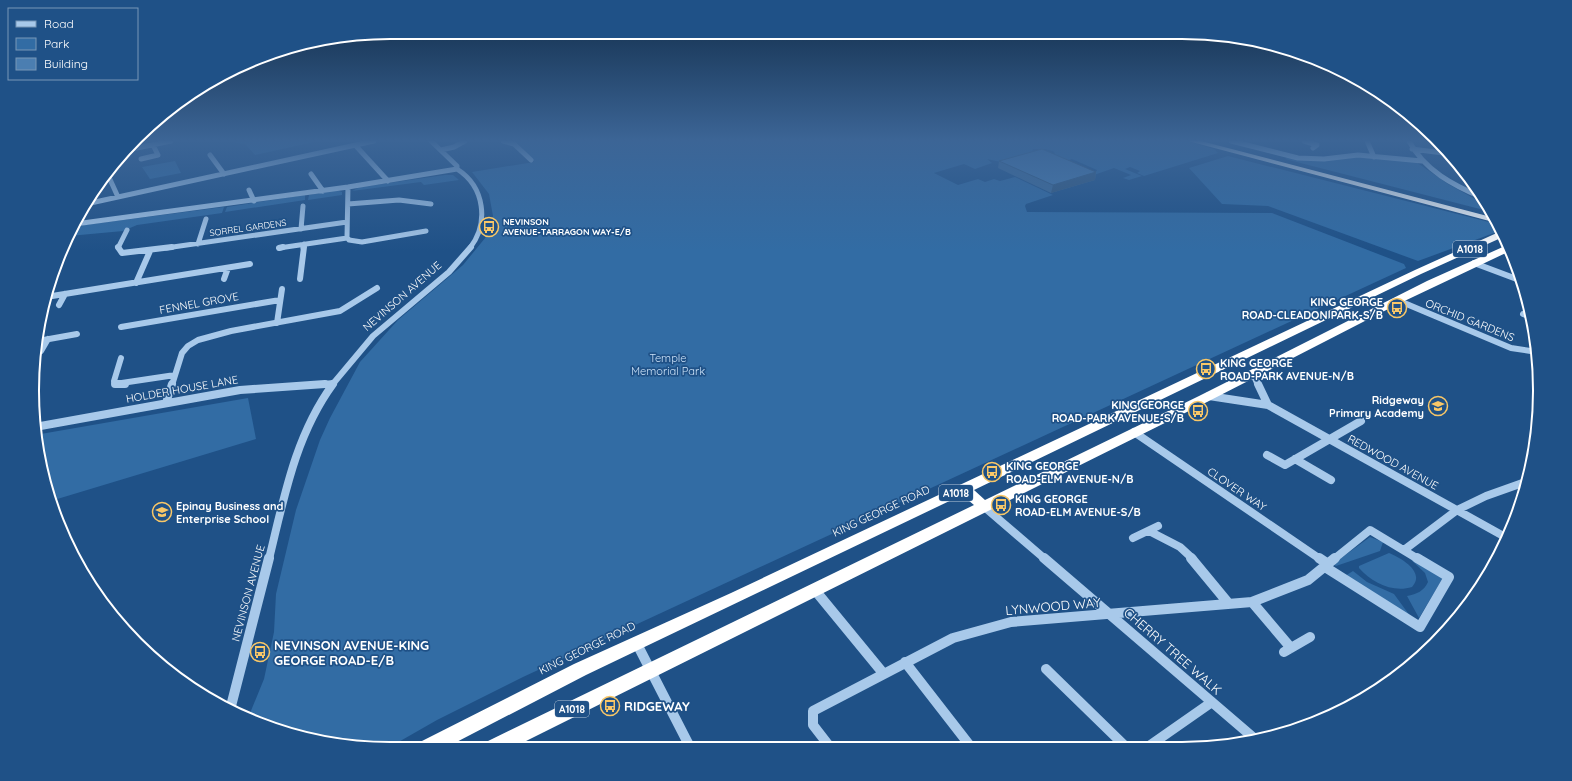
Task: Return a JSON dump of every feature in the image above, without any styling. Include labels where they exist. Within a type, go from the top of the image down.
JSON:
[{"type":"highway","points":[[1332,177],[1488,218]]},
{"type":"highway","points":[[1347,177],[1485,213]]},
{"type":"highway","name":"KING GEORGE ROAD","points":[[438,742],[494,711],[636,642],[737,597],[1390,287],[1424,269],[1497,236]]},
{"type":"highway","name":"A1018","points":[[505,742],[982,505],[1209,396],[1397,300],[1503,250]]},
{"type":"highway","points":[[1390,287],[1410,294]]},
{"type":"highway","points":[[1232,362],[1253,374]]},
{"type":"highway","points":[[1187,383],[1209,396]]},
{"type":"highway","points":[[964,489],[982,505]]},
{"type":"street","points":[[94,202],[208,177]]},
{"type":"street","points":[[313,177],[323,191]]},
{"type":"street","points":[[385,177],[388,181]]},
{"type":"street","points":[[81,223],[254,201],[408,177]]},
{"type":"street","name":"NEVINSON AVENUE","points":[[232,704],[298,447],[311,420],[334,383],[356,354],[373,336],[405,307],[445,276],[466,254],[476,240],[483,226],[482,204],[472,183],[467,177]]},
{"type":"street","points":[[1443,177],[1476,198]]},
{"type":"street","points":[[111,178],[118,197]]},
{"type":"street","points":[[1452,184],[1473,193]]},
{"type":"street","points":[[347,238],[348,187]]},
{"type":"street","points":[[249,190],[254,201]]},
{"type":"street","points":[[348,204],[392,198],[408,199],[431,204]]},
{"type":"street","name":"SORREL GARDENS","points":[[301,229],[303,206]]},
{"type":"street","name":"SORREL GARDENS","points":[[198,244],[206,219]]},
{"type":"street","name":"SORREL GARDENS","points":[[127,230],[119,251],[122,254],[347,222]]},
{"type":"street","points":[[278,248],[347,238],[355,242],[362,242],[426,231]]},
{"type":"street","points":[[300,279],[304,244]]},
{"type":"street","points":[[136,283],[150,251]]},
{"type":"street","points":[[1474,263],[1514,277]]},
{"type":"street","points":[[52,296],[250,264]]},
{"type":"street","points":[[224,279],[228,268]]},
{"type":"street","points":[[166,403],[182,354],[188,346],[198,340],[212,335],[340,311],[377,288]]},
{"type":"street","points":[[277,323],[282,289]]},
{"type":"street","points":[[59,305],[65,294]]},
{"type":"street","name":"FENNEL GROVE","points":[[121,327],[280,300]]},
{"type":"street","name":"ORCHID GARDENS","points":[[1397,300],[1511,348],[1531,351]]},
{"type":"street","points":[[43,340],[78,334]]},
{"type":"street","points":[[41,351],[48,339]]},
{"type":"street","points":[[121,358],[114,381],[115,384],[175,375]]},
{"type":"street","points":[[1253,374],[1268,404]]},
{"type":"street","name":"HOLDER HOUSE LANE","points":[[41,426],[246,389],[334,383]]},
{"type":"street","name":"REDWOOD AVENUE","points":[[1209,396],[1268,404],[1502,535]]},
{"type":"street","points":[[1267,455],[1284,466],[1362,421]]},
{"type":"street","name":"CLOVER WAY","points":[[1134,432],[1326,565]]},
{"type":"street","points":[[1296,459],[1331,480]]},
{"type":"street","points":[[1404,550],[1457,510],[1486,496],[1520,484]]},
{"type":"street","name":"CHERRY TREE WALK","points":[[982,505],[1250,735]]},
{"type":"street","points":[[1133,538],[1158,526]]},
{"type":"street","name":"LYNWOOD WAY","points":[[826,742],[813,725],[812,711],[953,638],[1011,622],[1252,602],[1308,580],[1326,565],[1370,530],[1449,577],[1420,627],[1326,565]]},
{"type":"street","points":[[1149,531],[1180,547],[1198,564],[1229,604]]},
{"type":"street","points":[[814,589],[883,673]]},
{"type":"street","points":[[1252,602],[1288,650],[1310,637]]},
{"type":"street","points":[[636,642],[687,742]]},
{"type":"street","points":[[905,662],[967,742]]},
{"type":"street","points":[[1046,669],[1121,742]]},
{"type":"street","points":[[1155,742],[1212,702]]},
{"type":"green space","points":[[428,177],[456,177],[459,180],[424,185],[421,182],[352,191],[360,187]]},
{"type":"green space","name":"Temple Memorial Park","points":[[476,177],[943,177],[958,185],[978,179],[985,182],[994,179],[1000,181],[1016,177],[1053,195],[1026,204],[1025,206],[1027,212],[1272,213],[1404,264],[1406,268],[523,677],[437,720],[398,742],[345,739],[322,735],[300,730],[250,713],[264,679],[274,632],[276,594],[296,510],[320,440],[330,418],[360,362],[398,320],[463,265],[490,232],[493,216],[489,194]]},
{"type":"green space","name":"Temple Memorial Park","points":[[1124,177],[1137,177],[1129,180],[1123,178]]},
{"type":"green space","points":[[1198,177],[1313,177],[1489,222],[1495,232],[1418,261],[1268,206],[1222,204]]},
{"type":"green space","points":[[1357,177],[1438,177],[1477,200],[1483,209]]},
{"type":"green space","points":[[336,190],[342,192],[342,195],[308,200],[309,195]]},
{"type":"green space","points":[[305,195],[305,200],[225,212],[227,207]]},
{"type":"green space","points":[[224,207],[222,213],[137,225],[123,231],[75,235],[79,227],[84,225]]},
{"type":"green space","points":[[248,398],[256,439],[57,499],[51,481],[42,434]]},
{"type":"green space","points":[[1370,537],[1383,542],[1380,551],[1336,566],[1333,564]]},
{"type":"green space","points":[[1389,553],[1400,558],[1414,571],[1416,581],[1412,587],[1405,589],[1390,588],[1376,582],[1359,568],[1359,566]]},
{"type":"green space","points":[[1407,556],[1444,576],[1419,618],[1407,596],[1420,592],[1428,582],[1425,573]]},
{"type":"green space","points":[[1353,571],[1367,582],[1394,594],[1413,620],[1345,576]]},
{"type":"building","points":[[1036,177],[1078,177],[1053,185]]},
{"type":"place","name":"NEVINSON AVENUE-TARRAGON WAY-E/B","points":[[489,227]]},
{"type":"place","name":"KING GEORGE ROAD-CLEADON PARK-S/B","points":[[1397,308]]},
{"type":"place","name":"KING GEORGE ROAD-PARK AVENUE-N/B","points":[[1206,369]]},
{"type":"place","name":"Ridgeway Primary Academy","points":[[1438,406]]},
{"type":"place","name":"KING GEORGE ROAD-PARK AVENUE-S/B","points":[[1198,411]]},
{"type":"place","name":"KING GEORGE ROAD-ELM AVENUE-N/B","points":[[992,472]]},
{"type":"place","name":"KING GEORGE ROAD-ELM AVENUE-S/B","points":[[1001,505]]},
{"type":"place","name":"Epinay Business and Enterprise School","points":[[162,512]]},
{"type":"place","name":"NEVINSON AVENUE-KING GEORGE ROAD-E/B","points":[[260,652]]},
{"type":"place","name":"RIDGEWAY","points":[[610,706]]}]
